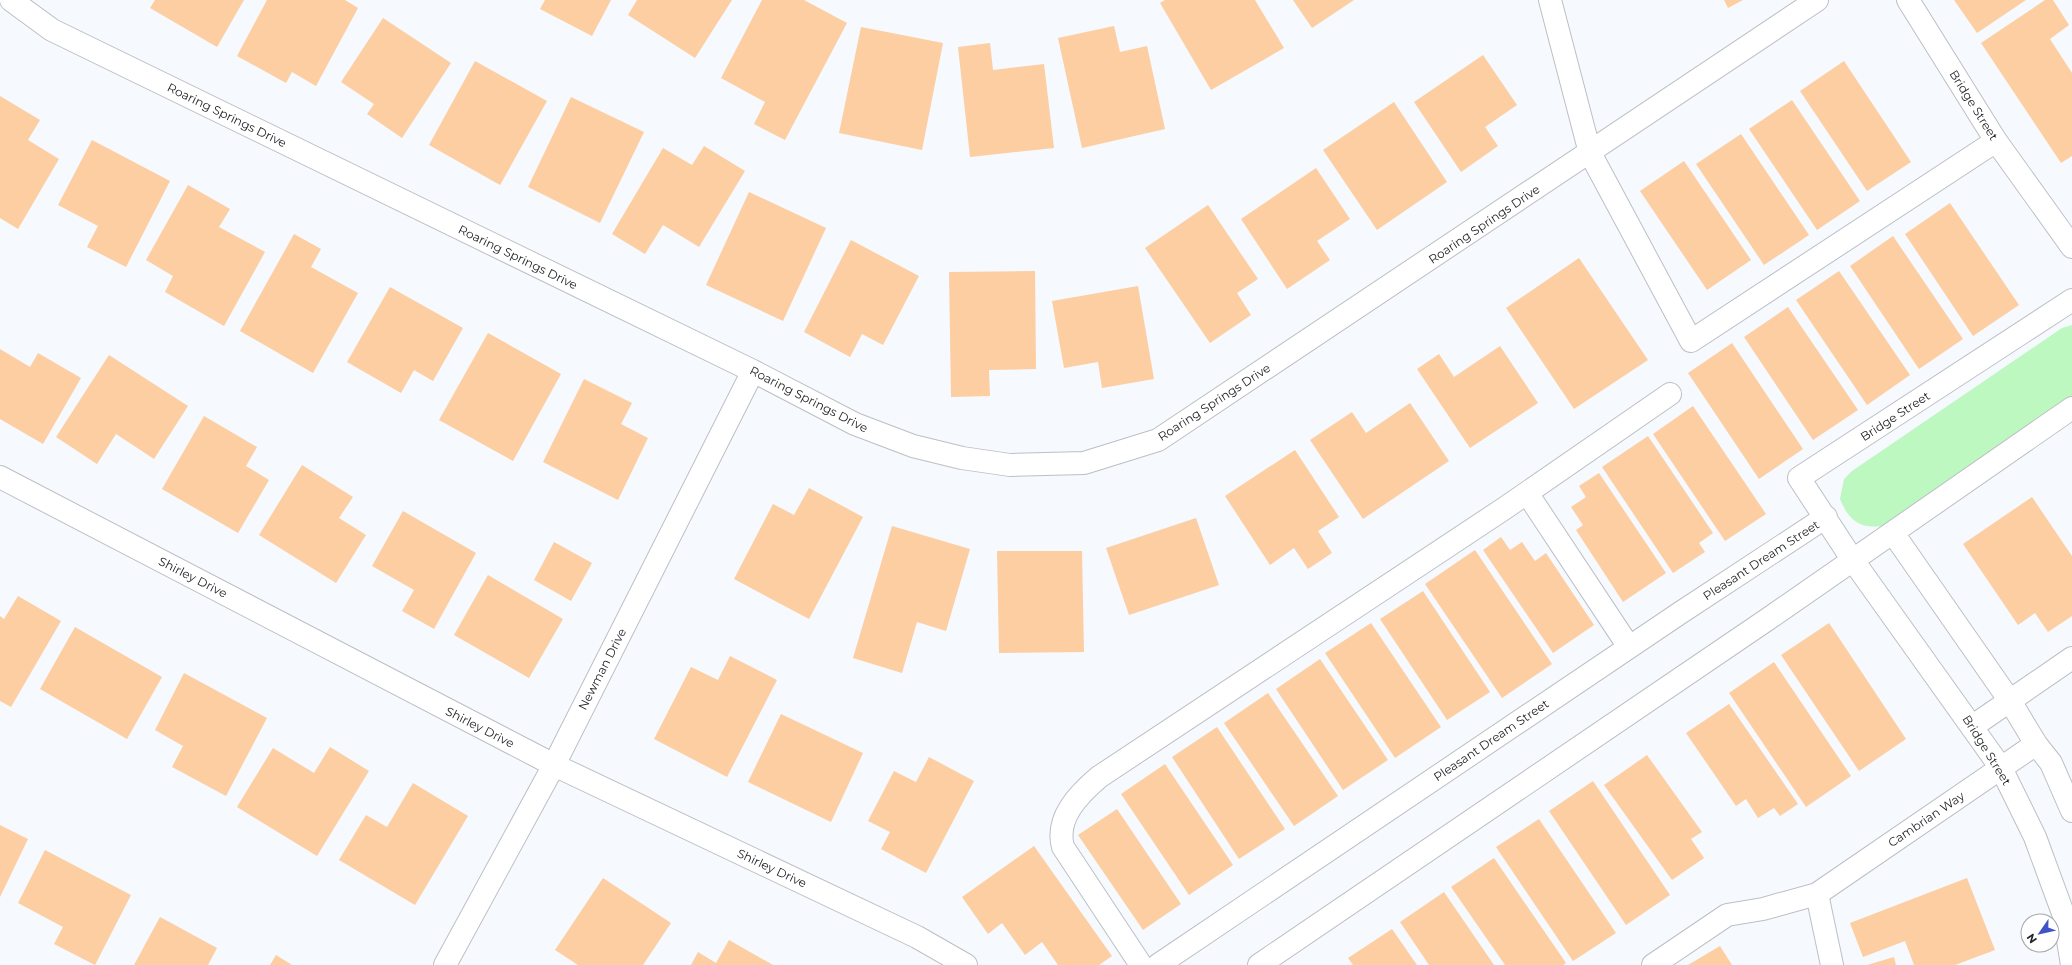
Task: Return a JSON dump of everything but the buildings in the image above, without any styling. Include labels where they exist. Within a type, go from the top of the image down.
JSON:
[{"type":"street","name":"Roaring Springs Drive","points":[[10,0],[52,30],[753,370],[855,424],[913,446],[962,458],[1010,465],[1084,463],[1158,440],[1817,0]]},
{"type":"street","points":[[1550,0],[1590,153],[1691,341],[1996,141]]},
{"type":"street","name":"Bridge Street","points":[[1908,0],[1996,141],[2072,247]]},
{"type":"street","name":"Bridge Street","points":[[2072,300],[1799,478],[1826,517],[1852,559],[1973,726],[2001,768],[2036,837],[2064,916],[2072,965]]},
{"type":"street","name":"Newman Drive","points":[[445,965],[554,765],[753,370]]},
{"type":"street","points":[[1141,965],[1063,847],[1061,838],[1065,819],[1080,793],[1106,772],[1527,493],[1670,394]]},
{"type":"street","points":[[1259,965],[1768,619],[1852,559],[1894,533],[2072,408]]},
{"type":"street","name":"Shirley Drive","points":[[0,477],[554,765],[917,937],[966,965]]},
{"type":"street","points":[[1527,493],[1629,647]]},
{"type":"street","name":"Pleasant Dream Street","points":[[1158,965],[1629,647],[1826,517]]},
{"type":"street","points":[[1894,533],[2010,700],[2036,744],[2051,763],[2072,811]]},
{"type":"street","points":[[1973,726],[2072,658]]},
{"type":"street","name":"Cambrian Way","points":[[1653,965],[1727,915],[1763,909],[1816,894],[2036,744]]},
{"type":"street","points":[[1816,894],[1832,965]]},
{"type":"green space","points":[[2072,325],[2072,399],[1891,524],[1873,527],[1859,524],[1853,520],[1844,508],[1840,499],[1844,479],[1852,471],[2062,328]]}]
